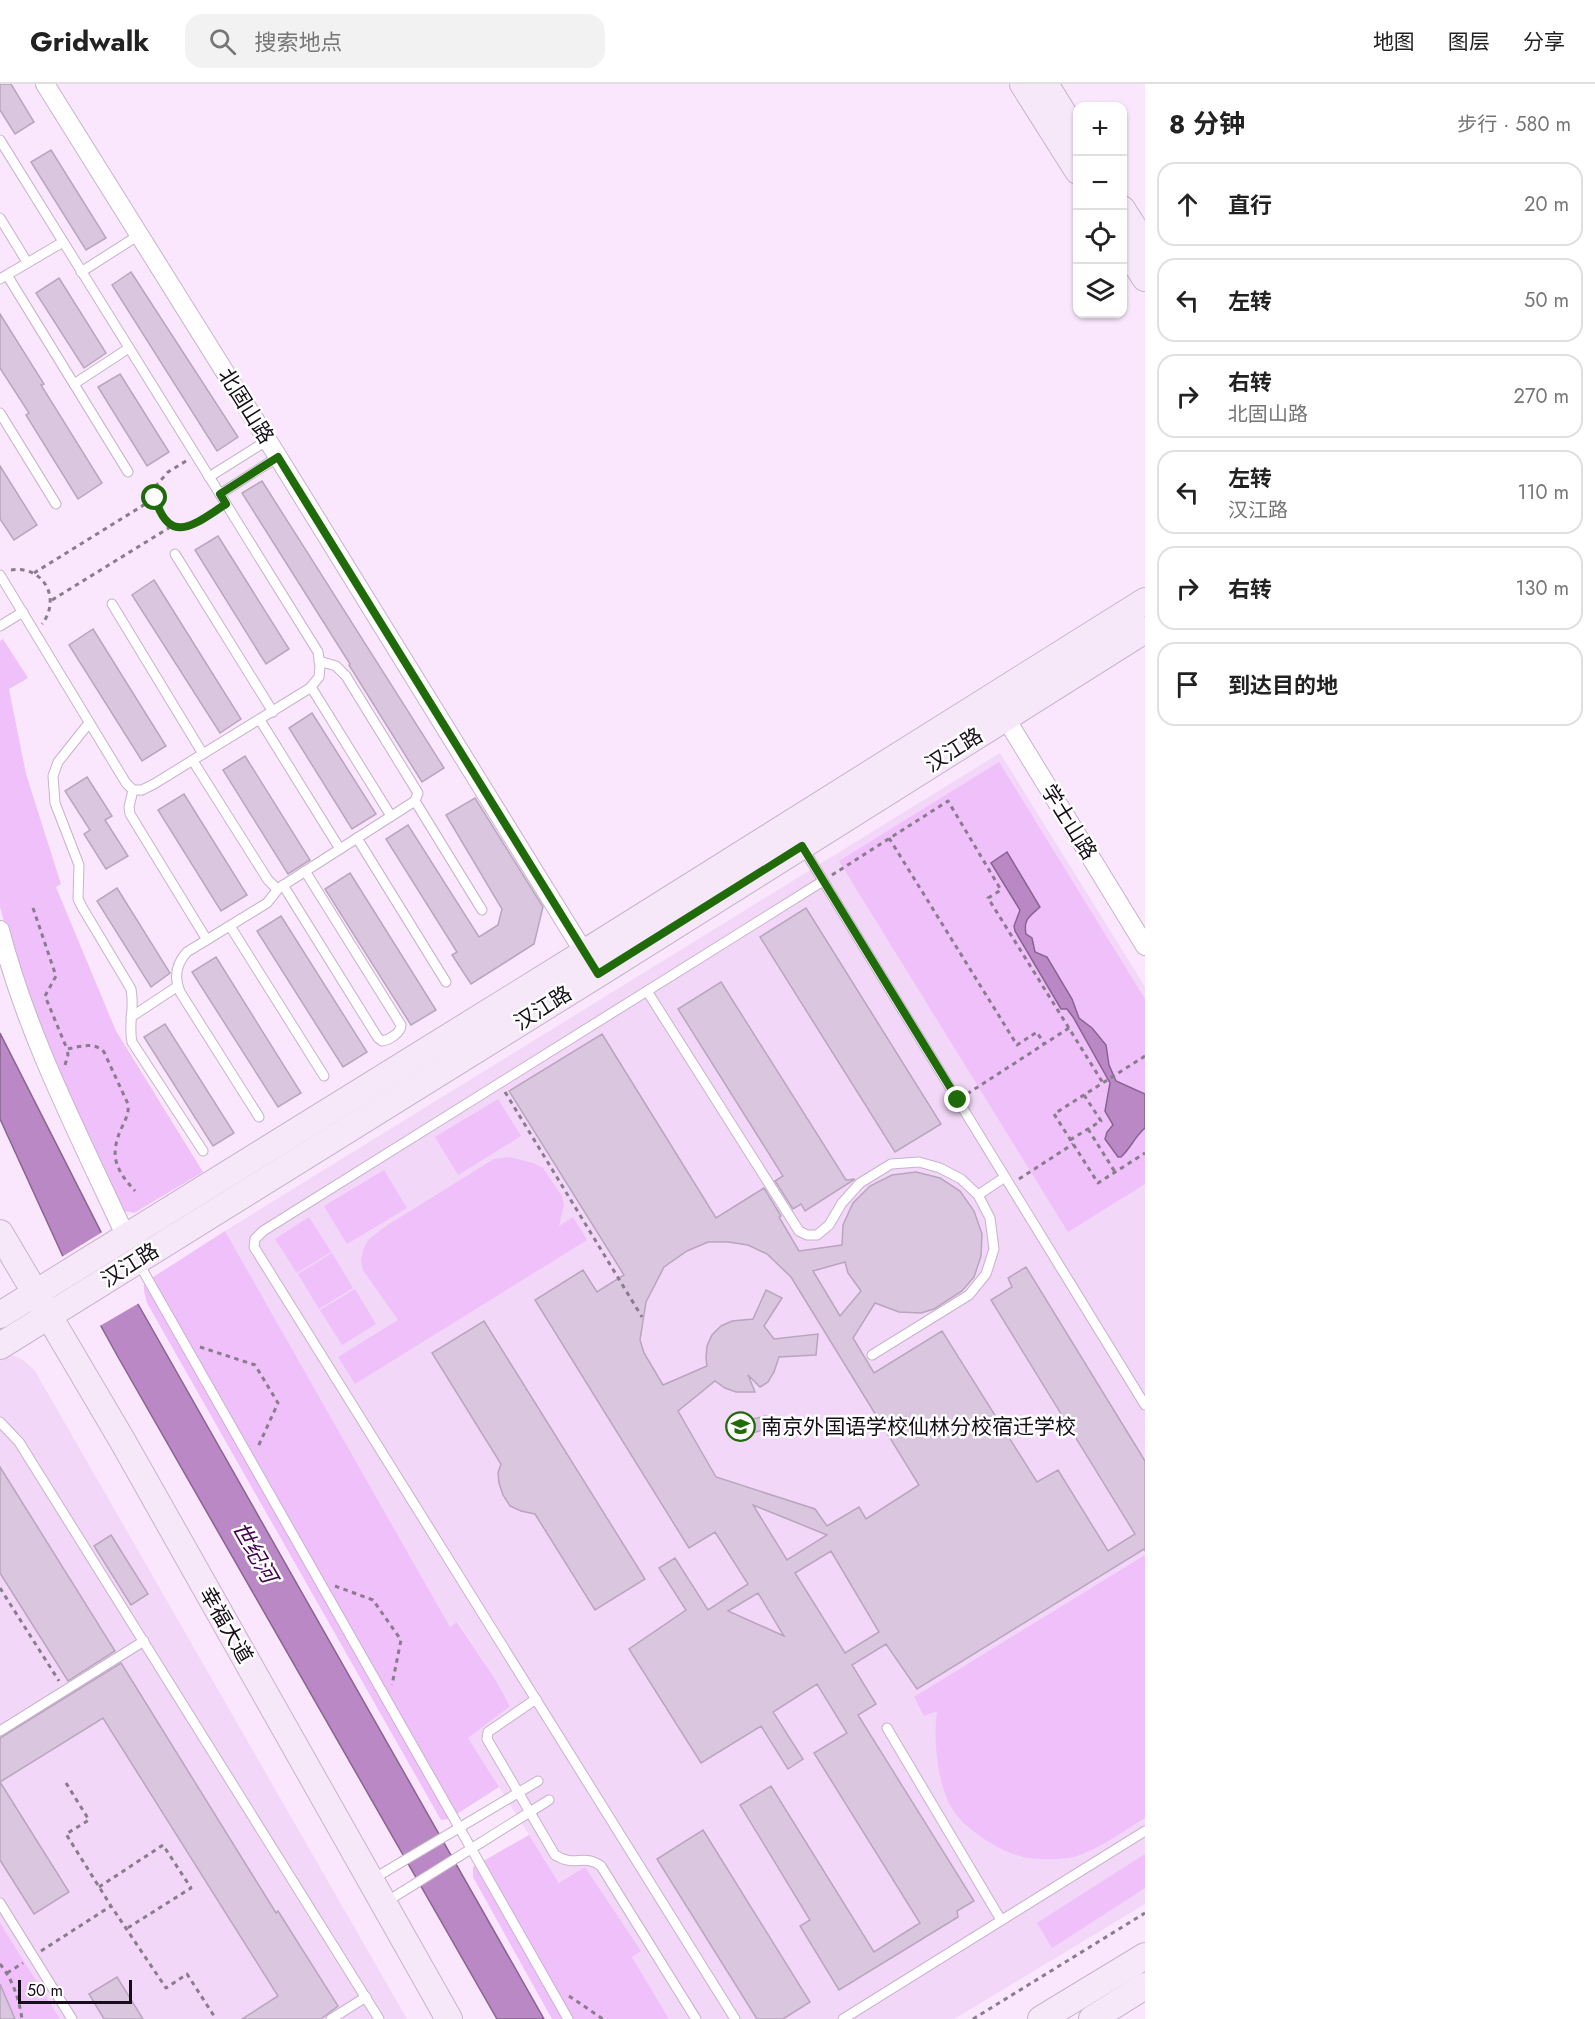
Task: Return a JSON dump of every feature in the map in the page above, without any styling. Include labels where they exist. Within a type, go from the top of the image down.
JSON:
[{"type":"street","name":"北固山路","points":[[45,84],[591,964]]},
{"type":"street","points":[[1023,84],[1073,165]]},
{"type":"street","points":[[1045,84],[1073,130]]},
{"type":"street","points":[[1123,210],[1145,245]]},
{"type":"street","points":[[1127,250],[1145,278]]},
{"type":"street","name":"汉江路","points":[[19,1304],[121,1240],[591,964],[802,846],[999,708],[1145,601]]},
{"type":"street","name":"汉江路","points":[[0,1346],[132,1263],[591,964],[999,708],[1145,630]]},
{"type":"street","name":"学士山路","points":[[999,708],[1145,946]]},
{"type":"street","points":[[0,930],[18,993],[121,1240]]},
{"type":"street","name":"幸福大道","points":[[0,1233],[19,1304]]},
{"type":"street","name":"幸福大道","points":[[0,1265],[19,1304],[41,1321],[128,1450],[449,2019]]},
{"type":"street","name":"幸福大道","points":[[41,1321],[429,2019]]},
{"type":"street","points":[[1041,2019],[1145,1956]]},
{"type":"street","points":[[1092,2019],[1145,1986]]},
{"type":"lane","points":[[0,140],[318,652],[319,677],[311,687],[193,761],[142,790],[133,790],[126,783],[23,612],[10,590],[4,573]]},
{"type":"lane","points":[[0,218],[27,262]]},
{"type":"lane","points":[[81,272],[139,235]]},
{"type":"lane","points":[[63,242],[3,277],[74,384],[128,472]]},
{"type":"lane","points":[[74,384],[129,348]]},
{"type":"lane","points":[[0,413],[56,504]]},
{"type":"lane","points":[[209,477],[268,440]]},
{"type":"lane","points":[[220,494],[278,457]]},
{"type":"lane","points":[[175,554],[273,712]]},
{"type":"lane","points":[[0,596],[10,590]]},
{"type":"lane","points":[[112,604],[203,754]]},
{"type":"lane","points":[[0,626],[23,612]]},
{"type":"lane","points":[[259,1117],[178,986],[176,976],[182,958],[187,952],[271,899],[281,887],[415,801],[418,793],[346,676],[336,666],[319,661]]},
{"type":"lane","points":[[311,687],[391,816]]},
{"type":"lane","points":[[260,720],[340,849]]},
{"type":"lane","points":[[89,723],[58,762],[53,776],[54,797],[79,865],[78,898],[131,989],[134,1003],[129,1030],[132,1042],[203,1151]]},
{"type":"lane","points":[[193,761],[267,880],[271,885],[281,887],[378,1038],[381,1041],[386,1040],[398,1032],[401,1025],[305,871]]},
{"type":"lane","points":[[133,790],[129,807],[130,814],[207,940]]},
{"type":"lane","points":[[415,801],[482,910]]},
{"type":"lane","points":[[357,838],[446,982]]},
{"type":"lane","points":[[802,846],[1145,1405]]},
{"type":"lane","points":[[735,2019],[254,1247],[255,1239],[263,1231],[823,881]]},
{"type":"lane","points":[[230,926],[324,1076]]},
{"type":"lane","points":[[130,1017],[178,986]]},
{"type":"lane","points":[[647,991],[798,1231],[807,1235],[817,1234],[829,1225],[842,1203],[860,1183],[891,1164],[919,1162],[940,1168],[962,1179],[978,1195],[990,1218],[994,1249],[986,1274],[969,1295],[872,1355]]},
{"type":"lane","points":[[978,1195],[1007,1181]]},
{"type":"lane","points":[[132,1263],[467,1851],[568,2019]]},
{"type":"lane","points":[[0,1422],[20,1442],[379,2019]]},
{"type":"lane","points":[[0,1731],[144,1641]]},
{"type":"lane","points":[[536,1699],[488,1732],[487,1739],[555,1855],[572,1863],[589,1860],[602,1866],[696,2019]]},
{"type":"lane","points":[[887,1728],[1001,1920]]},
{"type":"lane","points":[[371,1880],[538,1781]]},
{"type":"lane","points":[[384,1903],[549,1800]]},
{"type":"lane","points":[[843,2019],[1145,1831]]},
{"type":"lane","points":[[0,1903],[72,2019]]},
{"type":"lane","points":[[331,2019],[366,1997]]},
{"type":"path","points":[[195,455],[161,479],[155,487],[159,513],[171,525],[178,528],[187,527],[226,504]]},
{"type":"path","points":[[34,573],[155,498]]},
{"type":"path","points":[[51,600],[171,525]]},
{"type":"path","points":[[4,573],[23,569],[34,573],[46,585],[51,600],[47,615],[35,632]]},
{"type":"path","points":[[823,881],[948,801],[1001,890],[988,898],[1103,1083]]},
{"type":"path","points":[[889,838],[1017,1045],[1037,1032],[1044,1044]]},
{"type":"path","points":[[33,908],[56,976],[45,996],[67,1049],[99,1046],[128,1104],[129,1113],[121,1130],[114,1158],[123,1178],[135,1191]]},
{"type":"path","points":[[958,1100],[1069,1028]]},
{"type":"path","points":[[1145,1056],[1054,1114],[1098,1183],[1145,1153]]},
{"type":"path","points":[[499,1083],[642,1317]]},
{"type":"path","points":[[1070,1140],[1101,1121],[1084,1095]]},
{"type":"path","points":[[1088,1129],[1115,1172]]},
{"type":"path","points":[[1007,1181],[1073,1144]]},
{"type":"path","points":[[195,1339],[201,1348],[255,1365],[278,1403],[256,1452]]},
{"type":"path","points":[[334,1586],[373,1600],[401,1640],[390,1692]]},
{"type":"path","points":[[0,1587],[65,1690]]},
{"type":"path","points":[[66,1783],[89,1820],[66,1834],[111,1906],[165,1988],[187,1974],[216,2019]]},
{"type":"path","points":[[99,1887],[164,1845],[191,1888],[126,1929]]},
{"type":"path","points":[[7,1973],[111,1906]]},
{"type":"path","points":[[973,2019],[1145,1913]]},
{"type":"path","points":[[0,1964],[15,1991],[22,2019]]},
{"type":"path","points":[[562,1991],[603,2019]]},
{"type":"shaded area","points":[[3,639],[28,678],[9,689],[26,774],[61,884],[56,887],[116,1031],[203,1172],[134,1213],[124,1211],[47,1049],[11,947],[0,907],[0,641]]},
{"type":"shaded area","name":"南京外国语学校仙林分校宿迁学校","points":[[1000,753],[1145,987],[1145,1904],[954,2019],[669,2019],[632,1957],[640,1951],[585,1867],[560,1884],[468,1738],[510,1705],[458,1622],[450,1627],[225,1231]]},
{"type":"shaded area","points":[[999,762],[1145,999],[1145,1184],[1068,1232],[839,861]]},
{"type":"shaded area","points":[[498,1099],[521,1136],[458,1175],[435,1137]]},
{"type":"shaded area","points":[[510,1157],[543,1168],[562,1196],[564,1205],[559,1226],[573,1217],[587,1240],[355,1384],[338,1357],[398,1320],[363,1270],[361,1261],[368,1240],[386,1226],[494,1159]]},
{"type":"shaded area","points":[[384,1170],[407,1208],[347,1244],[324,1206]]},
{"type":"shaded area","points":[[309,1217],[331,1252],[297,1273],[275,1239]]},
{"type":"shaded area","points":[[225,1231],[450,1627],[457,1622],[510,1706],[468,1738],[499,1787],[449,1819],[441,1820],[147,1303],[144,1283]]},
{"type":"shaded area","points":[[332,1253],[353,1288],[319,1309],[298,1274]]},
{"type":"shaded area","points":[[355,1289],[376,1324],[342,1345],[320,1310]]},
{"type":"shaded area","points":[[13,1355],[35,1371],[407,2019],[0,2019],[0,1361]]},
{"type":"shaded area","points":[[1145,1555],[1145,1818],[1095,1849],[1072,1857],[1035,1859],[1005,1851],[976,1834],[961,1820],[949,1803],[940,1777],[936,1749],[937,1711],[924,1716],[914,1697]]},
{"type":"shaded area","points":[[529,1835],[559,1883],[585,1867],[641,1951],[632,1957],[669,2019],[552,2019],[473,1877],[473,1867]]},
{"type":"shaded area","points":[[1145,1854],[1145,1888],[1052,1948],[1037,1923]]},
{"type":"shaded area","points":[[0,1923],[60,2019],[0,2019]]},
{"type":"water","points":[[1007,852],[1040,907],[1028,918],[1026,925],[1026,934],[1032,938],[1035,952],[1047,957],[1072,999],[1079,1018],[1092,1028],[1106,1045],[1109,1065],[1116,1081],[1145,1094],[1145,1128],[1121,1157],[1118,1157],[1105,1139],[1113,1125],[1105,1111],[1110,1083],[1073,1017],[1067,1009],[1061,1009],[1015,931],[1014,926],[1020,910],[991,863]]},
{"type":"water","name":"世纪河","points":[[0,1033],[134,1297],[544,2019],[497,2019],[65,1261],[0,1119]]},
{"type":"pier","points":[[104,1231],[141,1302],[98,1327],[60,1258]]},
{"type":"building","points":[[0,84],[11,84],[34,122],[15,134],[0,110]]},
{"type":"building","points":[[51,150],[106,238],[86,250],[31,162]]},
{"type":"building","points":[[131,272],[238,437],[217,451],[112,285]]},
{"type":"building","points":[[59,278],[106,353],[84,368],[36,293]]},
{"type":"building","points":[[0,314],[102,483],[78,499],[26,415],[29,413],[0,368]]},
{"type":"building","points":[[120,374],[169,452],[147,466],[98,387]]},
{"type":"building","points":[[0,466],[37,525],[14,540],[0,519]]},
{"type":"building","points":[[262,481],[444,768],[422,782],[242,493]]},
{"type":"building","points":[[218,536],[289,649],[266,664],[195,550]]},
{"type":"building","points":[[154,580],[241,719],[220,733],[132,595]]},
{"type":"building","points":[[93,629],[166,746],[142,761],[69,645]]},
{"type":"building","points":[[312,713],[376,814],[352,829],[289,728]]},
{"type":"building","points":[[245,756],[310,860],[288,874],[223,770]]},
{"type":"building","points":[[87,777],[112,816],[105,820],[128,856],[106,869],[84,834],[90,830],[65,791]]},
{"type":"building","points":[[184,794],[247,895],[221,911],[158,810]]},
{"type":"building","points":[[475,798],[543,907],[534,944],[471,984],[452,955],[457,952],[386,839],[408,825],[479,937],[498,925],[502,909],[446,815]]},
{"type":"building","points":[[350,873],[436,1010],[411,1025],[325,889]]},
{"type":"building","points":[[117,888],[170,973],[151,987],[97,901]]},
{"type":"building","points":[[806,908],[941,1124],[895,1152],[760,937]]},
{"type":"building","points":[[281,916],[367,1052],[343,1067],[257,931]]},
{"type":"building","points":[[216,957],[301,1093],[278,1107],[192,972]]},
{"type":"building","points":[[721,982],[846,1180],[855,1179],[805,1211],[801,1204],[793,1209],[775,1181],[783,1176],[678,1009]]},
{"type":"building","points":[[165,1024],[234,1133],[213,1146],[144,1037]]},
{"type":"building","points":[[602,1034],[716,1218],[764,1188],[799,1251],[842,1245],[843,1225],[853,1203],[870,1186],[892,1175],[916,1172],[940,1178],[960,1191],[974,1211],[982,1234],[981,1256],[974,1277],[962,1291],[934,1309],[921,1313],[899,1312],[875,1303],[853,1338],[874,1373],[942,1331],[1037,1482],[1058,1470],[1108,1551],[1135,1534],[991,1300],[1012,1287],[1008,1278],[1026,1267],[1145,1461],[1145,1551],[1144,1549],[917,1689],[886,1644],[852,1665],[876,1704],[858,1715],[974,1901],[957,1911],[958,1917],[839,1990],[800,1926],[810,1920],[740,1805],[771,1786],[874,1952],[920,1923],[814,1753],[847,1733],[817,1684],[773,1712],[803,1759],[788,1769],[761,1726],[701,1763],[629,1649],[686,1610],[659,1568],[675,1558],[708,1610],[748,1584],[715,1532],[689,1548],[535,1300],[583,1270],[597,1292],[624,1275],[509,1091]],"holes":[[[708,1242],[748,1245],[767,1254],[791,1277],[919,1485],[866,1519],[859,1507],[827,1526],[815,1509],[716,1477],[678,1411],[715,1381],[736,1392],[755,1392],[748,1375],[760,1387],[768,1382],[779,1357],[816,1355],[818,1334],[774,1339],[764,1326],[782,1298],[766,1290],[753,1319],[732,1321],[721,1326],[712,1335],[707,1346],[707,1366],[663,1385],[644,1353],[640,1340],[646,1302],[664,1267],[687,1251]],[[845,1262],[848,1273],[861,1291],[840,1316],[813,1271]],[[753,1505],[827,1535],[787,1560]],[[831,1551],[879,1632],[845,1653],[795,1573]],[[758,1593],[784,1636],[728,1611]]]},
{"type":"building","points":[[484,1321],[645,1579],[595,1610],[535,1514],[510,1506],[503,1495],[498,1473],[501,1464],[432,1353]]},
{"type":"building","points":[[766,1416],[771,1427],[738,1434],[739,1422]]},
{"type":"building","points":[[0,1467],[115,1651],[68,1681],[0,1573]]},
{"type":"building","points":[[111,1535],[148,1594],[131,1605],[94,1546]]},
{"type":"building","points":[[121,1663],[276,1913],[278,1911],[338,2006],[321,2019],[242,2019],[278,1996],[103,1718],[0,1782],[0,1738]]},
{"type":"building","points":[[0,1782],[69,1892],[34,1914],[0,1860]]},
{"type":"building","points":[[703,1830],[810,2002],[783,2019],[757,2019],[657,1859]]},
{"type":"building","points":[[117,1977],[143,2019],[104,2019],[89,1994]]},
{"type":"building","points":[[0,1984],[15,2019],[0,2019]]},
{"type":"place","name":"南京外国语学校仙林分校宿迁学校","points":[[740,1427]]},
{"type":"route","points":[[155,498],[159,513],[168,524],[178,528],[187,527],[226,504],[220,494],[278,457],[598,974],[802,846],[958,1100]]}]
